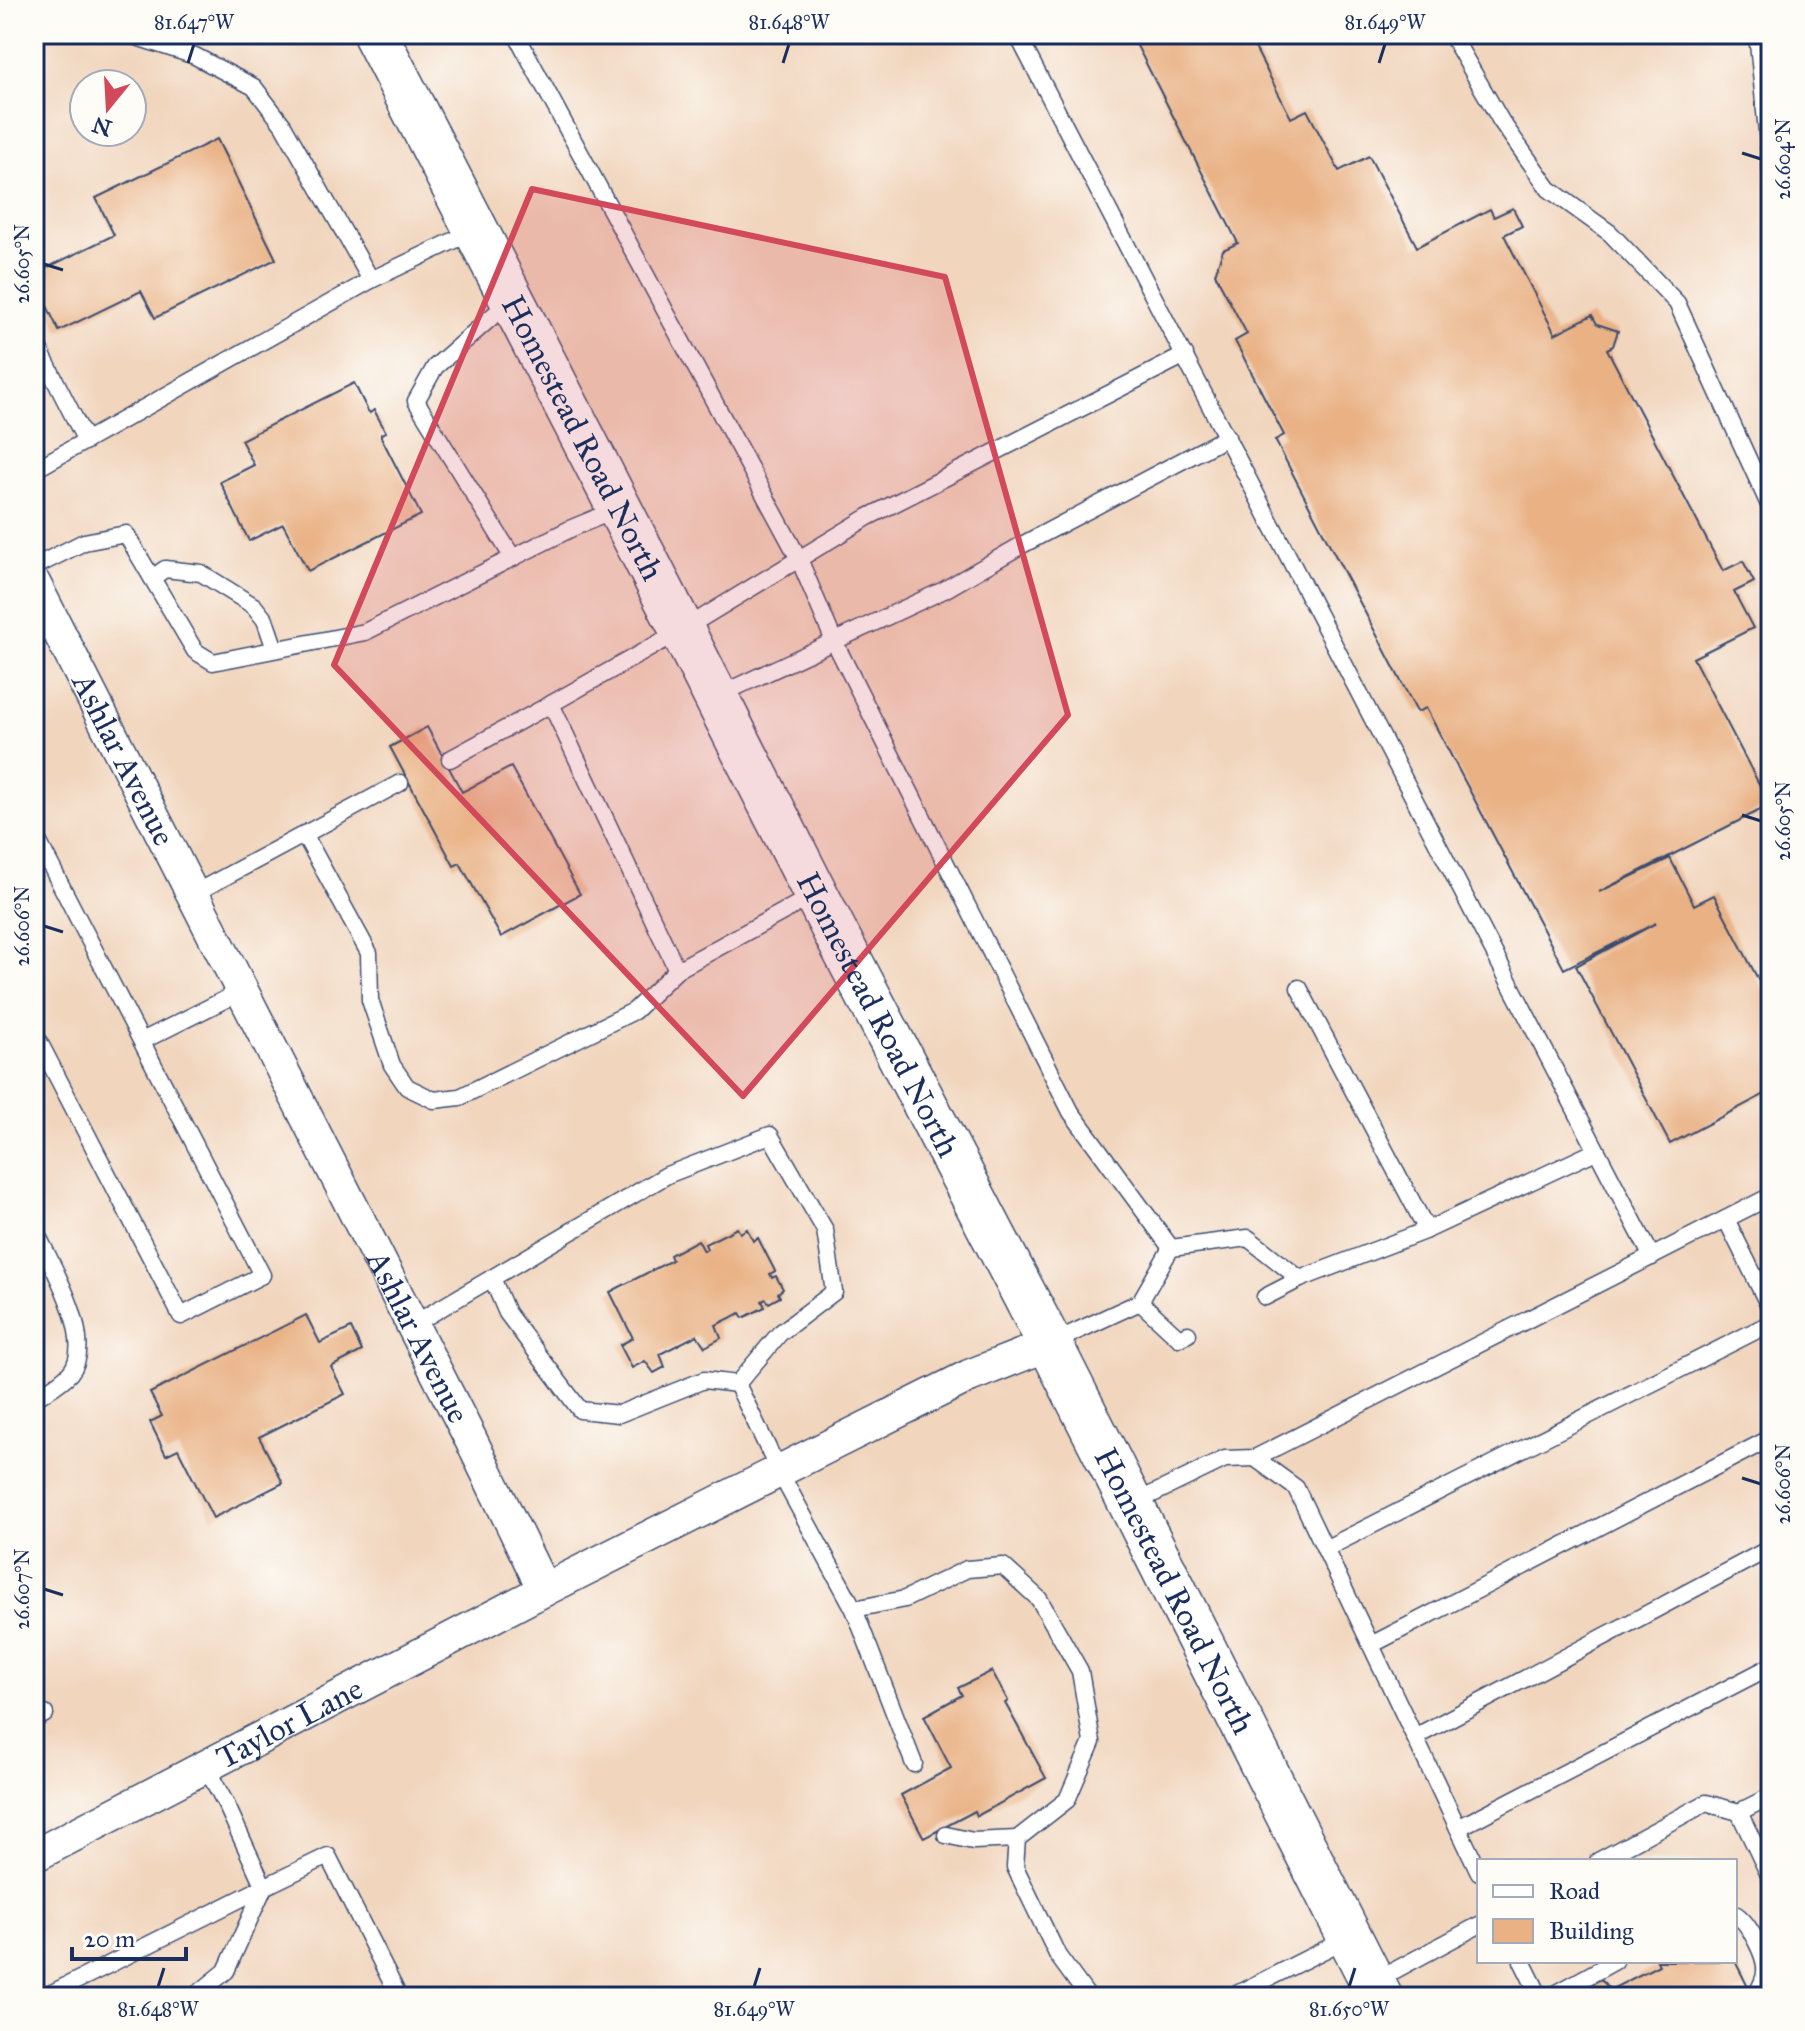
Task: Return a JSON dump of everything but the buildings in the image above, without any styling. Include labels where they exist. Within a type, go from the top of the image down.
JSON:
[{"type":"main road","name":"Homestead Road North","points":[[375,34],[1050,1344],[1377,1990]]},
{"type":"street","name":"Ashlar Avenue","points":[[34,583],[45,630],[193,894],[544,1590]]},
{"type":"street","points":[[544,1590],[969,1376],[1050,1344]]},
{"type":"street","name":"Taylor Lane","points":[[34,1856],[544,1590]]},
{"type":"lane","points":[[127,34],[195,56],[254,87],[283,125],[371,280]]},
{"type":"lane","points":[[516,34],[799,559],[834,641],[1071,1112],[1171,1248]]},
{"type":"lane","points":[[1017,34],[1652,1257]]},
{"type":"lane","points":[[1451,34],[1501,121],[1549,189],[1610,233],[1677,303],[1771,509]]},
{"type":"lane","points":[[1757,34],[1771,170]]},
{"type":"lane","points":[[34,470],[371,280],[476,230]]},
{"type":"lane","points":[[512,299],[435,367],[416,401],[513,558]]},
{"type":"lane","points":[[34,339],[86,441]]},
{"type":"lane","points":[[450,759],[682,630],[868,517],[1185,355]]},
{"type":"lane","points":[[715,696],[944,590],[1020,546],[1227,437]]},
{"type":"lane","points":[[34,567],[84,542],[126,534],[195,651],[213,662],[365,632],[572,528],[619,508]]},
{"type":"lane","points":[[152,578],[165,569],[201,573],[254,606],[265,620],[275,649]]},
{"type":"lane","points":[[551,704],[677,970]]},
{"type":"lane","points":[[193,894],[400,783]]},
{"type":"lane","points":[[34,833],[262,1275],[181,1316],[34,1032]]},
{"type":"lane","points":[[304,834],[369,953],[370,1000],[392,1065],[407,1087],[434,1100],[460,1097],[634,1011],[677,970],[816,894]]},
{"type":"lane","points":[[1299,988],[1427,1230]]},
{"type":"lane","points":[[142,1041],[242,991]]},
{"type":"lane","points":[[412,1325],[667,1175],[770,1135],[825,1230],[834,1292],[780,1333],[737,1384]]},
{"type":"lane","points":[[1265,1297],[1300,1279],[1427,1230],[1596,1151]]},
{"type":"lane","points":[[1131,1505],[1225,1459],[1255,1458],[1771,1196]]},
{"type":"lane","points":[[1726,1219],[1771,1310]]},
{"type":"lane","points":[[34,1228],[73,1312],[79,1346],[71,1372],[34,1399]]},
{"type":"lane","points":[[1171,1248],[1248,1238],[1300,1279]]},
{"type":"lane","points":[[1050,1344],[1140,1302],[1171,1248]]},
{"type":"lane","points":[[492,1278],[507,1313],[580,1410],[619,1414],[704,1380],[737,1384]]},
{"type":"lane","points":[[1140,1302],[1179,1338],[1188,1334]]},
{"type":"lane","points":[[1325,1549],[1771,1323]]},
{"type":"lane","points":[[737,1384],[779,1471],[854,1609],[914,1764]]},
{"type":"lane","points":[[1371,1645],[1771,1438]]},
{"type":"lane","points":[[1255,1458],[1296,1488],[1477,1868]]},
{"type":"lane","points":[[1415,1737],[1771,1548]]},
{"type":"lane","points":[[854,1609],[905,1599],[967,1569],[1003,1566],[1039,1599],[1080,1671],[1092,1742],[1067,1800],[1017,1839],[973,1841],[946,1835]]},
{"type":"lane","points":[[1458,1828],[1771,1666]]},
{"type":"lane","points":[[194,1997],[226,1971],[264,1887],[205,1766]]},
{"type":"lane","points":[[1602,1859],[1706,1803],[1739,1812],[1771,1796]]},
{"type":"lane","points":[[1739,1812],[1771,1879]]},
{"type":"lane","points":[[1017,1839],[1015,1867],[1058,1956],[1088,1997]]},
{"type":"lane","points":[[44,1997],[328,1856],[399,1997]]},
{"type":"lane","points":[[1737,1915],[1743,1918],[1759,1949],[1768,1976],[1755,1997]]},
{"type":"lane","points":[[1377,1990],[1477,1926]]},
{"type":"lane","points":[[1231,1997],[1350,1937]]},
{"type":"lane","points":[[1523,1963],[1540,1997]]},
{"type":"lane","points":[[1550,1997],[1611,1963]]},
{"type":"highlighted area","points":[[532,189],[945,277],[1068,715],[743,1096],[334,665]]},
{"type":"shaded area","points":[[34,34],[1771,34],[1771,1997],[34,1997]]}]
